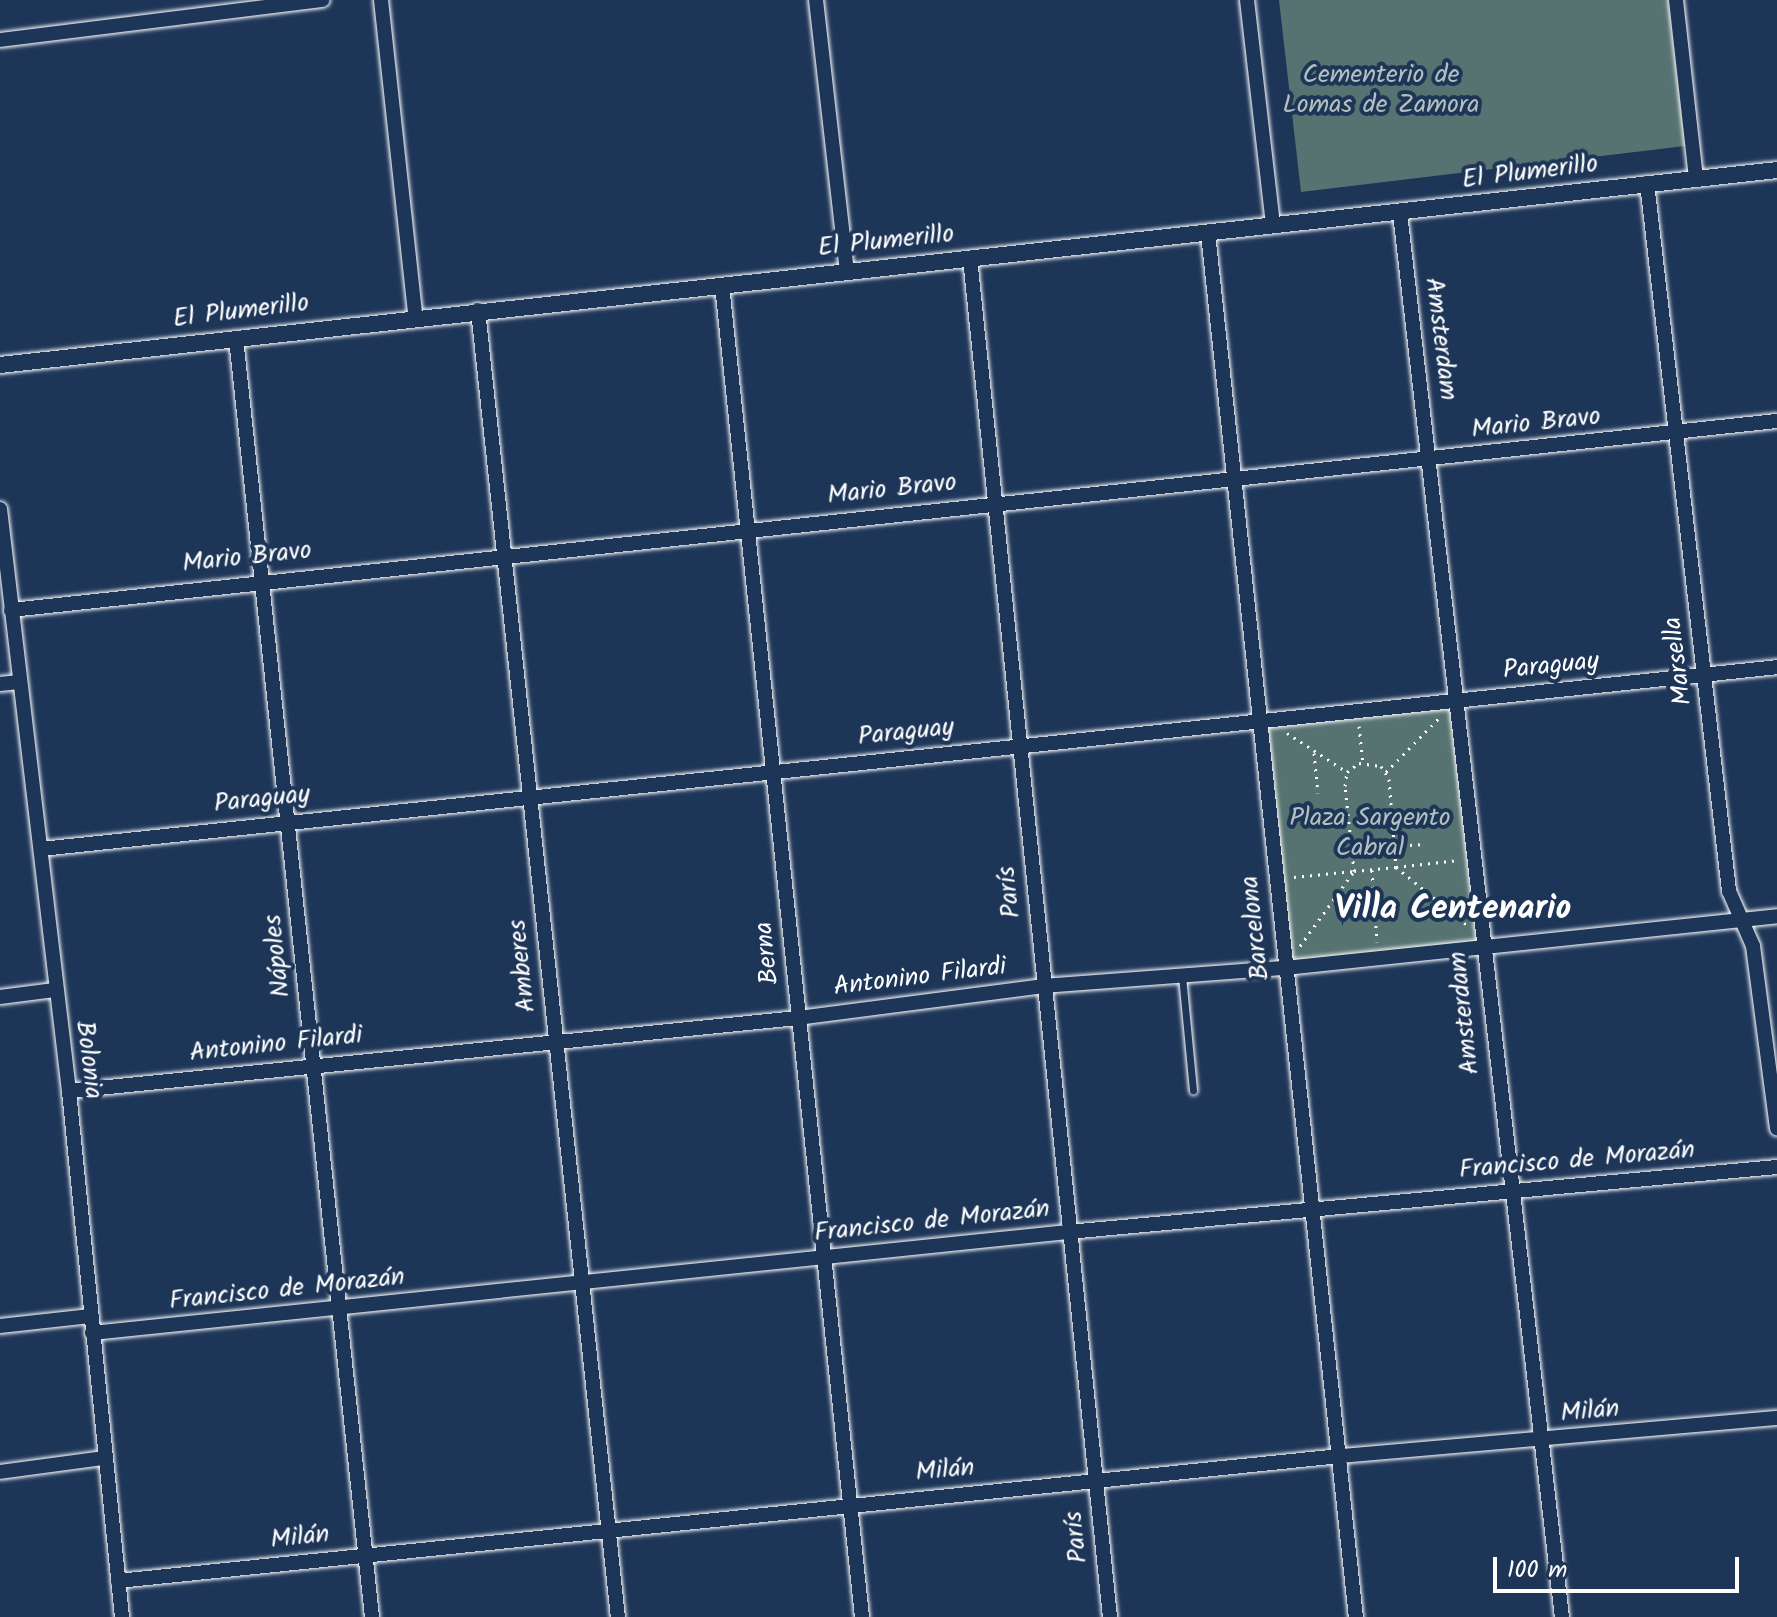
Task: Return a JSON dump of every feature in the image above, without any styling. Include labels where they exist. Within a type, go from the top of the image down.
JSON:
[{"type":"street","points":[[0,40],[323,0]]},
{"type":"street","points":[[381,0],[415,315]]},
{"type":"street","points":[[816,0],[847,270]]},
{"type":"street","points":[[1247,0],[1273,225]]},
{"type":"street","points":[[1676,0],[1696,178]]},
{"type":"street","name":"El Plumerillo","points":[[0,365],[415,315],[1400,213],[1777,170]]},
{"type":"street","name":"Marsella","points":[[1647,183],[1729,891],[1753,946],[1777,1128]]},
{"type":"street","name":"Amsterdam","points":[[1400,213],[1431,459],[1510,1190],[1543,1440],[1562,1617]]},
{"type":"street","name":"Barcelona","points":[[1208,233],[1263,720],[1275,879],[1341,1456],[1356,1617]]},
{"type":"street","name":"París","points":[[970,258],[1110,1617]]},
{"type":"street","name":"Berna","points":[[722,285],[750,528],[862,1617]]},
{"type":"street","name":"Amberes","points":[[478,310],[618,1617]]},
{"type":"street","name":"Nápoles","points":[[236,338],[372,1617]]},
{"type":"street","name":"Mario Bravo","points":[[11,610],[262,580],[1777,421]]},
{"type":"street","name":"Bolonia","points":[[0,509],[69,1091],[103,1458],[122,1617]]},
{"type":"street","name":"Paraguay","points":[[41,849],[1777,667]]},
{"type":"street","points":[[0,684],[19,682]]},
{"type":"street","name":"Antonino Filardi","points":[[69,1091],[798,1018],[1043,986],[1285,968],[1379,958],[1482,941],[1777,916]]},
{"type":"street","points":[[0,997],[55,990]]},
{"type":"street","name":"Francisco de Morazán","points":[[92,1333],[341,1310],[582,1281],[1068,1232],[1777,1167]]},
{"type":"street","points":[[0,1326],[90,1316]]},
{"type":"street","name":"Milán","points":[[118,1581],[850,1504],[1341,1456],[1777,1418]]},
{"type":"street","points":[[0,1472],[103,1458]]},
{"type":"lane","points":[[1182,976],[1193,1090]]},
{"type":"path","points":[[1386,772],[1456,701]]},
{"type":"path","points":[[1357,712],[1363,762]]},
{"type":"path","points":[[1263,720],[1347,772]]},
{"type":"path","points":[[1314,753],[1318,793]]},
{"type":"path","points":[[1363,762],[1386,772]]},
{"type":"path","points":[[1347,772],[1363,762]]},
{"type":"path","points":[[1285,968],[1354,871],[1347,772]]},
{"type":"path","points":[[1386,772],[1396,867],[1482,941]]},
{"type":"path","points":[[1394,846],[1420,844]]},
{"type":"path","points":[[1275,879],[1472,859]]},
{"type":"path","points":[[1372,870],[1379,958]]},
{"type":"green space","name":"Cementerio de Lomas de Zamora","points":[[1279,0],[1668,0],[1685,146],[1301,192]]},
{"type":"green space","name":"Plaza Sargento Cabral","points":[[1456,701],[1482,947],[1285,967],[1259,722]]},
{"type":"district","name":"Villa Centenario","points":[[1453,910]]}]
